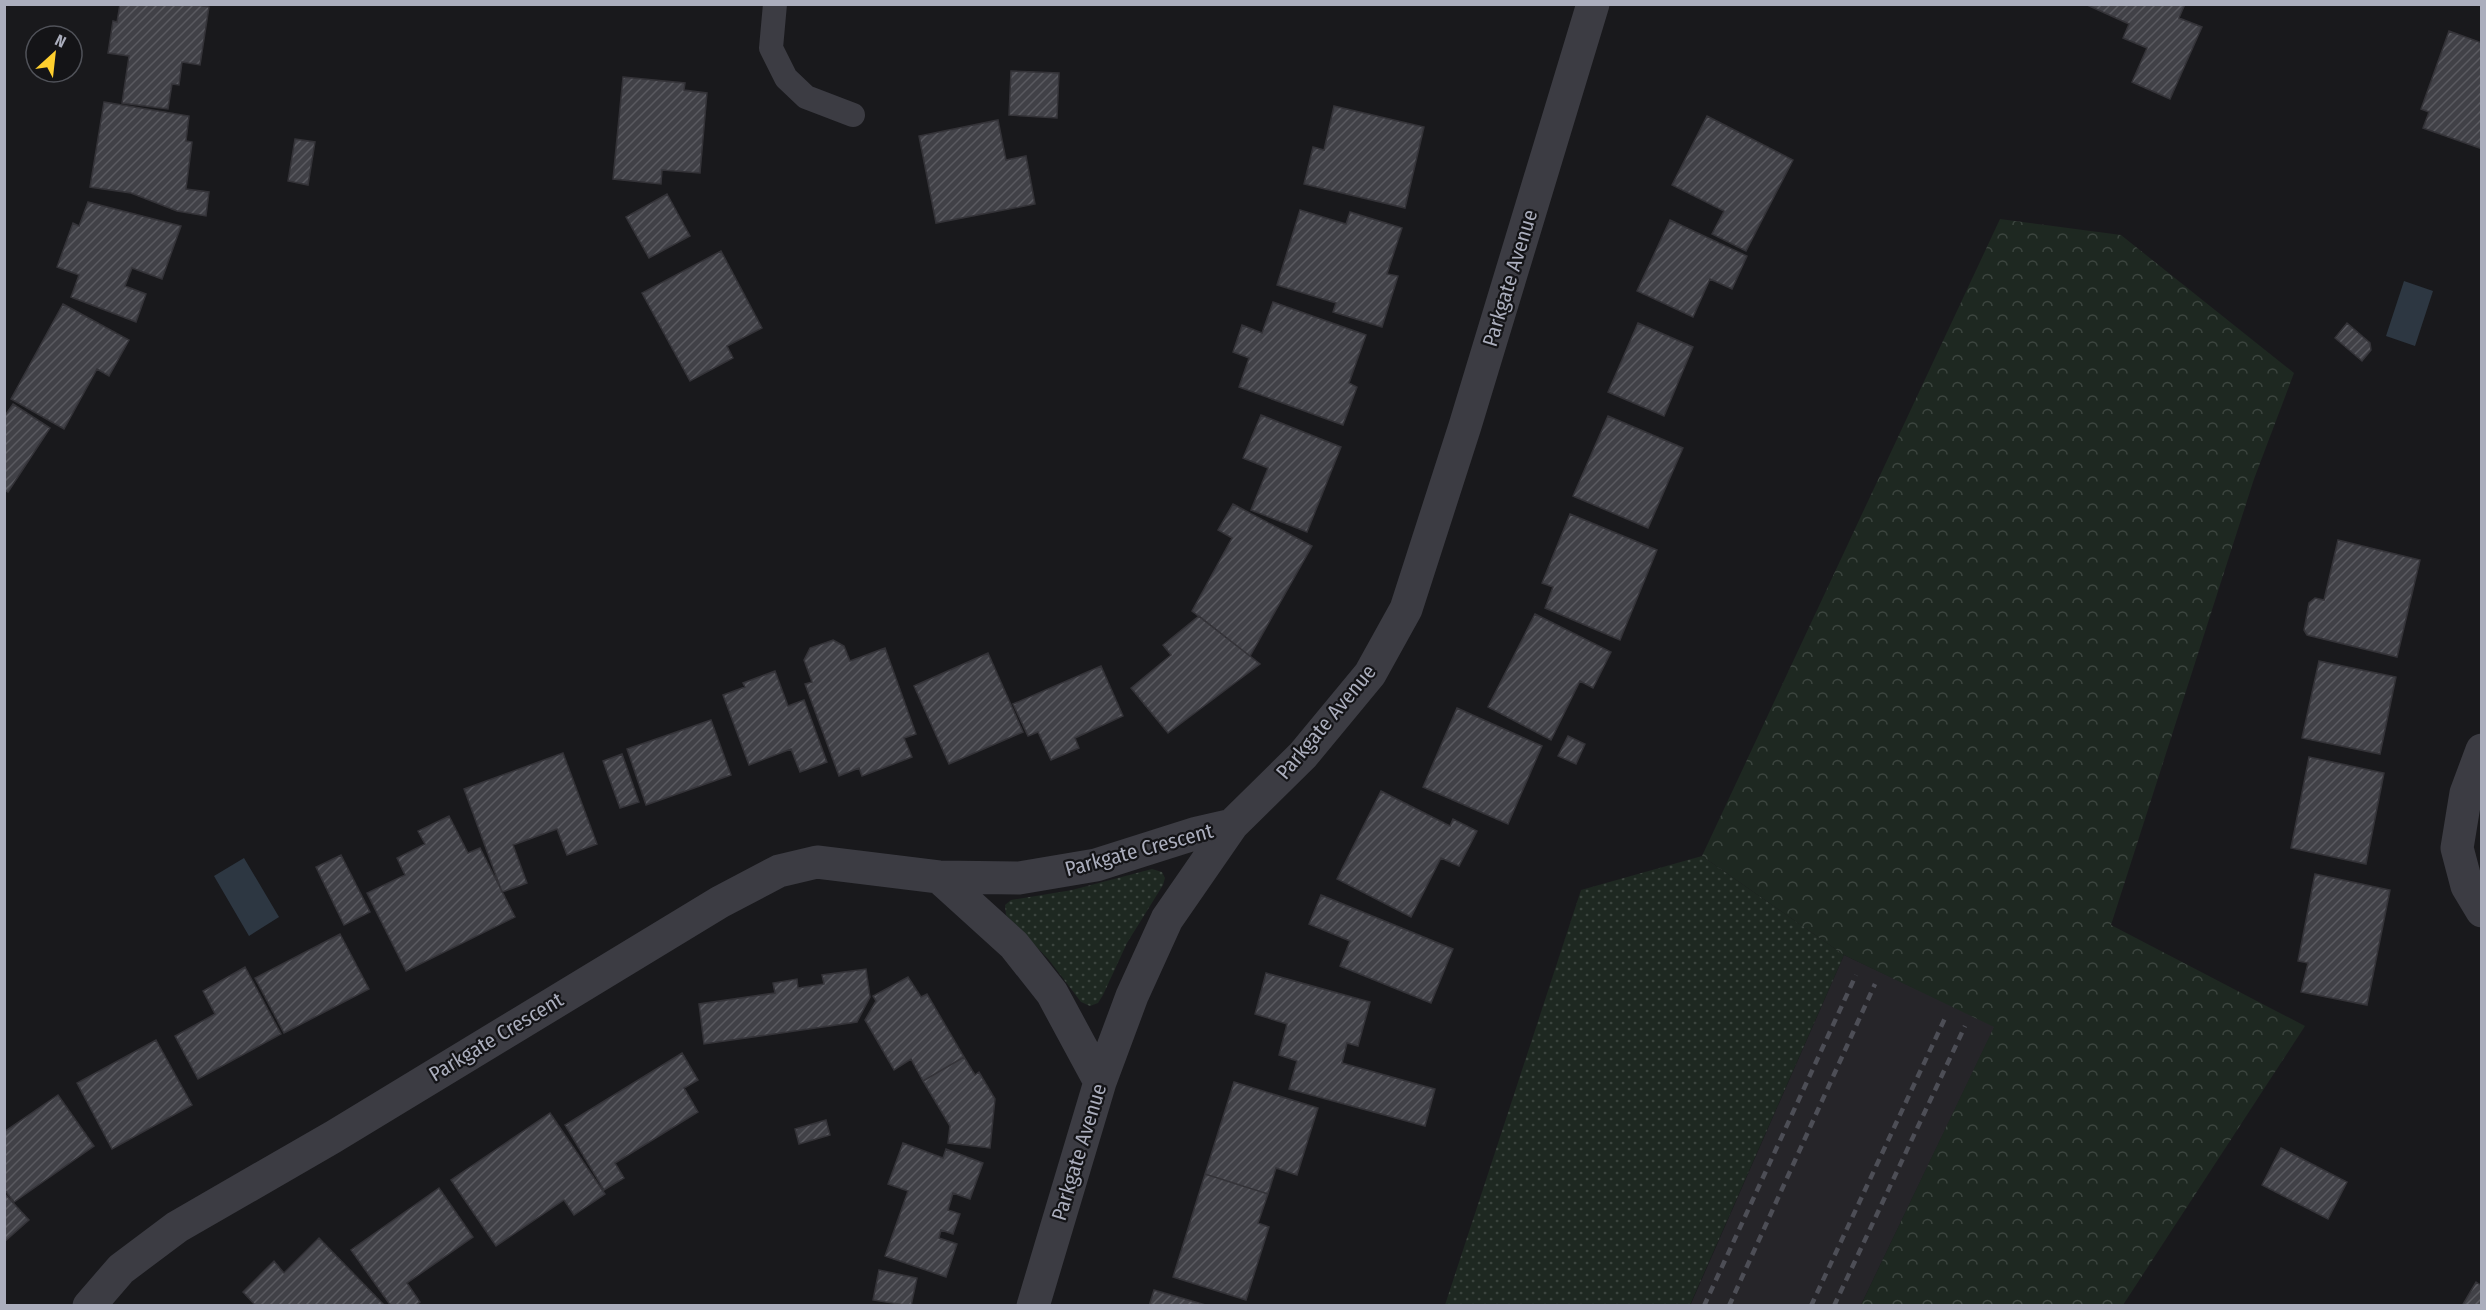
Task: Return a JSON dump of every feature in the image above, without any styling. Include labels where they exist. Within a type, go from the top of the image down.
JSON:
[{"type":"street","name":"Parkgate Avenue","points":[[1033,1305],[1100,1082],[1132,996],[1167,919],[1232,825],[1303,755],[1370,675],[1406,609],[1465,426],[1593,4]]},
{"type":"street","points":[[2481,750],[2466,793],[2457,848],[2467,886],[2481,911]]},
{"type":"street","name":"Parkgate Crescent","points":[[89,1305],[120,1269],[177,1227],[333,1137],[720,902],[779,871],[817,862],[939,877],[1019,878],[1085,867],[1197,833],[1232,825]]},
{"type":"street","points":[[939,877],[1021,953],[1052,993],[1100,1082]]},
{"type":"lane","points":[[775,4],[771,48],[786,78],[806,97],[853,115]]},
{"type":"shaded area","points":[[1844,955],[1995,1026],[1861,1305],[1690,1306]]},
{"type":"green space","points":[[2000,219],[2121,235],[2294,373],[2254,479],[2111,925],[2305,1026],[2123,1305],[1861,1305],[1994,1027],[1844,955],[1702,856]]},
{"type":"green space","points":[[1702,856],[1844,955],[1690,1305],[1445,1305],[1581,890]]},
{"type":"green space","points":[[1152,869],[1162,872],[1165,878],[1163,885],[1127,943],[1103,995],[1098,1003],[1090,1006],[1081,1002],[1049,960],[1006,915],[1005,905],[1011,900],[1072,890]]},
{"type":"water","points":[[2404,281],[2433,291],[2415,346],[2386,336]]},
{"type":"water","points":[[244,858],[279,917],[249,936],[214,876]]},
{"type":"building","points":[[120,4],[191,4],[209,7],[200,65],[182,62],[179,85],[172,84],[168,109],[122,103],[129,56],[108,53],[113,21],[117,22]]},
{"type":"building","points":[[2085,4],[2185,4],[2179,18],[2202,27],[2170,99],[2132,82],[2147,48],[2123,38],[2129,24]]},
{"type":"building","points":[[2449,31],[2482,43],[2482,149],[2423,128],[2429,112],[2421,109]]},
{"type":"building","points":[[1011,71],[1059,73],[1057,118],[1009,115]]},
{"type":"building","points":[[623,77],[685,83],[684,90],[707,93],[700,173],[662,170],[661,184],[613,179]]},
{"type":"building","points":[[104,102],[189,116],[186,141],[192,142],[186,189],[209,192],[206,216],[177,211],[131,193],[90,187]]},
{"type":"building","points":[[1334,106],[1424,127],[1405,208],[1304,184],[1313,147],[1324,150]]},
{"type":"building","points":[[1707,116],[1793,160],[1746,251],[1712,234],[1724,211],[1672,185]]},
{"type":"building","points":[[998,120],[1006,160],[1026,156],[1035,204],[936,223],[919,136]]},
{"type":"building","points":[[295,139],[315,142],[308,185],[288,181]]},
{"type":"building","points":[[667,194],[690,236],[649,258],[626,217]]},
{"type":"building","points":[[88,202],[181,226],[162,279],[132,268],[125,286],[146,294],[136,322],[71,297],[79,275],[57,267],[73,223],[79,226]]},
{"type":"building","points":[[1300,210],[1346,224],[1350,212],[1402,228],[1387,274],[1398,276],[1382,327],[1333,312],[1336,303],[1277,285]]},
{"type":"building","points":[[1670,220],[1747,256],[1732,289],[1710,279],[1693,317],[1637,291]]},
{"type":"building","points":[[721,251],[762,328],[727,346],[733,358],[690,381],[642,293]]},
{"type":"building","points":[[1273,302],[1366,335],[1349,383],[1357,387],[1343,425],[1239,387],[1249,358],[1233,352],[1242,325],[1262,333]]},
{"type":"building","points":[[63,304],[129,340],[109,376],[97,369],[64,429],[11,399]]},
{"type":"building","points":[[1638,323],[1693,347],[1664,416],[1608,392]]},
{"type":"building","points":[[2347,323],[2370,343],[2371,350],[2362,361],[2335,338]]},
{"type":"building","points":[[13,404],[50,428],[8,492],[4,490],[4,417]]},
{"type":"building","points":[[1261,415],[1341,447],[1307,532],[1251,510],[1268,468],[1243,458]]},
{"type":"building","points":[[1608,416],[1683,448],[1648,528],[1573,496]]},
{"type":"building","points":[[1233,504],[1312,546],[1250,656],[1192,611],[1232,538],[1218,530]]},
{"type":"building","points":[[1570,514],[1657,550],[1620,640],[1545,608],[1553,587],[1542,583]]},
{"type":"building","points":[[2338,540],[2420,560],[2397,657],[2307,635],[2304,630],[2309,603],[2315,598],[2324,600]]},
{"type":"building","points":[[1535,614],[1611,652],[1593,688],[1580,681],[1551,740],[1488,707]]},
{"type":"building","points":[[1199,616],[1260,664],[1168,733],[1131,688],[1171,655],[1163,645]]},
{"type":"building","points":[[833,640],[844,646],[850,661],[885,648],[916,734],[904,738],[912,757],[862,776],[859,768],[839,776],[805,684],[812,682],[804,660],[810,648]]},
{"type":"building","points":[[988,653],[1023,732],[949,764],[914,686]]},
{"type":"building","points":[[2319,661],[2396,677],[2380,754],[2302,738]]},
{"type":"building","points":[[1101,666],[1123,716],[1075,738],[1079,748],[1051,760],[1038,732],[1028,736],[1013,704]]},
{"type":"building","points":[[775,671],[788,706],[804,700],[827,762],[800,772],[791,749],[749,765],[723,695],[745,687],[743,683]]},
{"type":"building","points":[[1457,708],[1542,746],[1508,824],[1423,787]]},
{"type":"building","points":[[711,720],[731,775],[646,805],[627,749]]},
{"type":"building","points":[[1568,736],[1585,744],[1576,764],[1558,756]]},
{"type":"building","points":[[563,753],[597,844],[567,855],[557,829],[513,845],[527,883],[502,892],[464,789]]},
{"type":"building","points":[[622,754],[639,802],[620,808],[603,761]]},
{"type":"building","points":[[2309,757],[2384,773],[2366,864],[2291,848]]},
{"type":"building","points":[[1381,791],[1450,826],[1453,819],[1477,831],[1459,866],[1441,858],[1411,917],[1337,879]]},
{"type":"building","points":[[449,816],[468,853],[480,848],[515,917],[406,971],[367,893],[405,875],[397,858],[425,844],[418,831]]},
{"type":"building","points":[[341,855],[370,912],[344,925],[316,867]]},
{"type":"building","points":[[2315,874],[2390,890],[2367,1005],[2301,992],[2308,963],[2298,961]]},
{"type":"building","points":[[1321,895],[1453,949],[1431,1003],[1340,966],[1350,941],[1309,924]]},
{"type":"building","points":[[340,934],[369,989],[284,1033],[255,978]]},
{"type":"building","points":[[245,967],[281,1034],[198,1079],[175,1036],[215,1014],[203,991]]},
{"type":"building","points":[[866,969],[870,997],[857,1022],[704,1044],[699,1004],[775,993],[773,983],[797,979],[798,988],[824,984],[822,975]]},
{"type":"building","points":[[1266,973],[1370,1002],[1358,1046],[1347,1043],[1342,1063],[1435,1089],[1425,1126],[1289,1089],[1297,1061],[1279,1055],[1287,1024],[1255,1014]]},
{"type":"building","points":[[908,977],[921,997],[927,994],[964,1057],[923,1081],[911,1059],[894,1070],[865,1020],[876,1001],[873,996]]},
{"type":"building","points":[[156,1040],[192,1105],[112,1149],[77,1083]]},
{"type":"building","points":[[682,1053],[698,1080],[684,1088],[698,1112],[615,1163],[624,1178],[604,1190],[565,1125]]},
{"type":"building","points":[[964,1057],[975,1075],[979,1072],[995,1099],[990,1148],[948,1143],[950,1126],[923,1081]]},
{"type":"building","points":[[1234,1082],[1318,1108],[1297,1175],[1276,1168],[1268,1194],[1205,1174]]},
{"type":"building","points":[[58,1095],[94,1146],[14,1202],[4,1189],[4,1132]]},
{"type":"building","points":[[550,1113],[605,1194],[574,1215],[564,1200],[496,1246],[451,1180]]},
{"type":"building","points":[[826,1120],[830,1135],[799,1144],[795,1129]]},
{"type":"building","points":[[903,1143],[943,1158],[946,1149],[983,1163],[970,1199],[953,1193],[948,1210],[960,1214],[953,1234],[941,1230],[939,1238],[957,1244],[946,1277],[885,1256],[908,1191],[888,1184]]},
{"type":"building","points":[[2281,1148],[2347,1182],[2328,1219],[2262,1185]]},
{"type":"building","points":[[1205,1174],[1268,1194],[1258,1223],[1269,1227],[1246,1300],[1173,1277]]},
{"type":"building","points":[[439,1188],[473,1237],[407,1283],[420,1302],[415,1306],[391,1306],[351,1250]]},
{"type":"building","points":[[4,1193],[29,1220],[4,1242]]},
{"type":"building","points":[[319,1238],[385,1306],[256,1306],[243,1292],[274,1261],[284,1273]]},
{"type":"building","points":[[879,1270],[917,1278],[911,1306],[873,1300]]},
{"type":"building","points":[[2476,1282],[2482,1286],[2482,1306],[2462,1306]]},
{"type":"building","points":[[1154,1290],[1209,1306],[1149,1306]]},
{"type":"railway","points":[[1704,1306],[1856,975]]},
{"type":"railway","points":[[1729,1306],[1875,984]]},
{"type":"railway","points":[[1811,1306],[1946,1016]]},
{"type":"railway","points":[[1834,1306],[1965,1026]]}]
